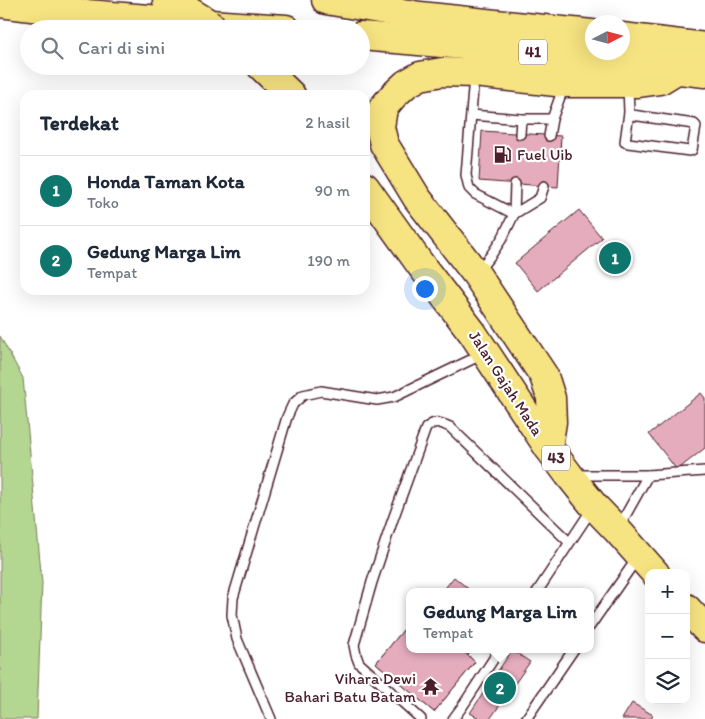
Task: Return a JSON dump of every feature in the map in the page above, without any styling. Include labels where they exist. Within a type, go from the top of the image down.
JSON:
[{"type":"highway","points":[[168,0],[178,4],[203,20]]},
{"type":"highway","name":"41","points":[[326,0],[420,16],[585,33]]},
{"type":"highway","points":[[0,2],[96,7],[175,20]]},
{"type":"highway","name":"41","points":[[370,38],[475,59],[568,70],[678,69],[705,73]]},
{"type":"highway","points":[[630,39],[705,47]]},
{"type":"highway","points":[[475,59],[442,72],[420,76],[406,84],[383,108],[380,127],[384,144],[417,198],[476,274],[544,376],[551,398],[552,422],[548,447]]},
{"type":"highway","points":[[568,70],[629,83],[660,80],[678,69]]},
{"type":"highway","points":[[270,75],[286,90]]},
{"type":"highway","name":"Jalan Gajah Mada","points":[[370,194],[426,272],[468,326],[569,476],[647,564]]},
{"type":"highway","points":[[690,612],[705,628]]},
{"type":"lane","points":[[475,59],[466,175],[469,188],[476,194],[514,214]]},
{"type":"lane","points":[[549,136],[552,119],[568,70]]},
{"type":"lane","points":[[629,83],[629,112],[625,142],[692,150],[696,126],[694,124],[632,115],[629,112]]},
{"type":"lane","points":[[471,115],[521,119],[552,119]]},
{"type":"lane","points":[[520,134],[521,119]]},
{"type":"lane","points":[[476,274],[503,237],[514,214],[515,184]]},
{"type":"lane","points":[[514,214],[540,198],[544,186]]},
{"type":"lane","points":[[271,719],[237,639],[232,615],[239,579],[287,417],[293,404],[303,395],[322,391],[377,400],[394,397],[485,353]]},
{"type":"lane","points":[[421,719],[359,663],[354,644],[392,522],[426,428],[432,423],[438,422],[450,427],[569,542]]},
{"type":"lane","points":[[569,476],[648,475],[705,471]]},
{"type":"lane","points":[[617,530],[648,475]]},
{"type":"lane","points":[[540,588],[594,506]]},
{"type":"lane","points":[[594,622],[647,564]]},
{"type":"lane","points":[[453,719],[497,653]]},
{"type":"lane","points":[[526,719],[571,653]]},
{"type":"green space","points":[[0,336],[23,378],[42,583],[37,719],[0,719]]},
{"type":"building","points":[[482,131],[561,136],[558,187],[479,181]]},
{"type":"building","points":[[579,210],[602,238],[538,291],[515,263]]},
{"type":"building","points":[[701,393],[705,398],[705,448],[677,470],[649,434]]},
{"type":"building","points":[[454,577],[467,588],[445,588]]},
{"type":"building","name":"Vihara Dewi Bahari Batu Batam","points":[[406,627],[406,653],[469,653],[468,655],[475,662],[434,712],[376,663]]},
{"type":"building","name":"Vihara Dewi Bahari Batu Batam","points":[[406,627],[406,653],[465,653],[475,662],[434,712],[376,663]]},
{"type":"building","points":[[510,653],[516,653],[530,662],[490,719],[481,719],[470,713]]},
{"type":"building","points":[[632,703],[653,715],[651,719],[622,719]]},
{"type":"place","name":"Fuel Uib","points":[[503,154]]},
{"type":"place","name":"Honda Taman Kota","points":[[615,258]]},
{"type":"place","name":"Vihara Dewi Bahari Batu Batam","points":[[430,687]]},
{"type":"place","name":"Gedung Marga Lim","points":[[500,688]]}]
